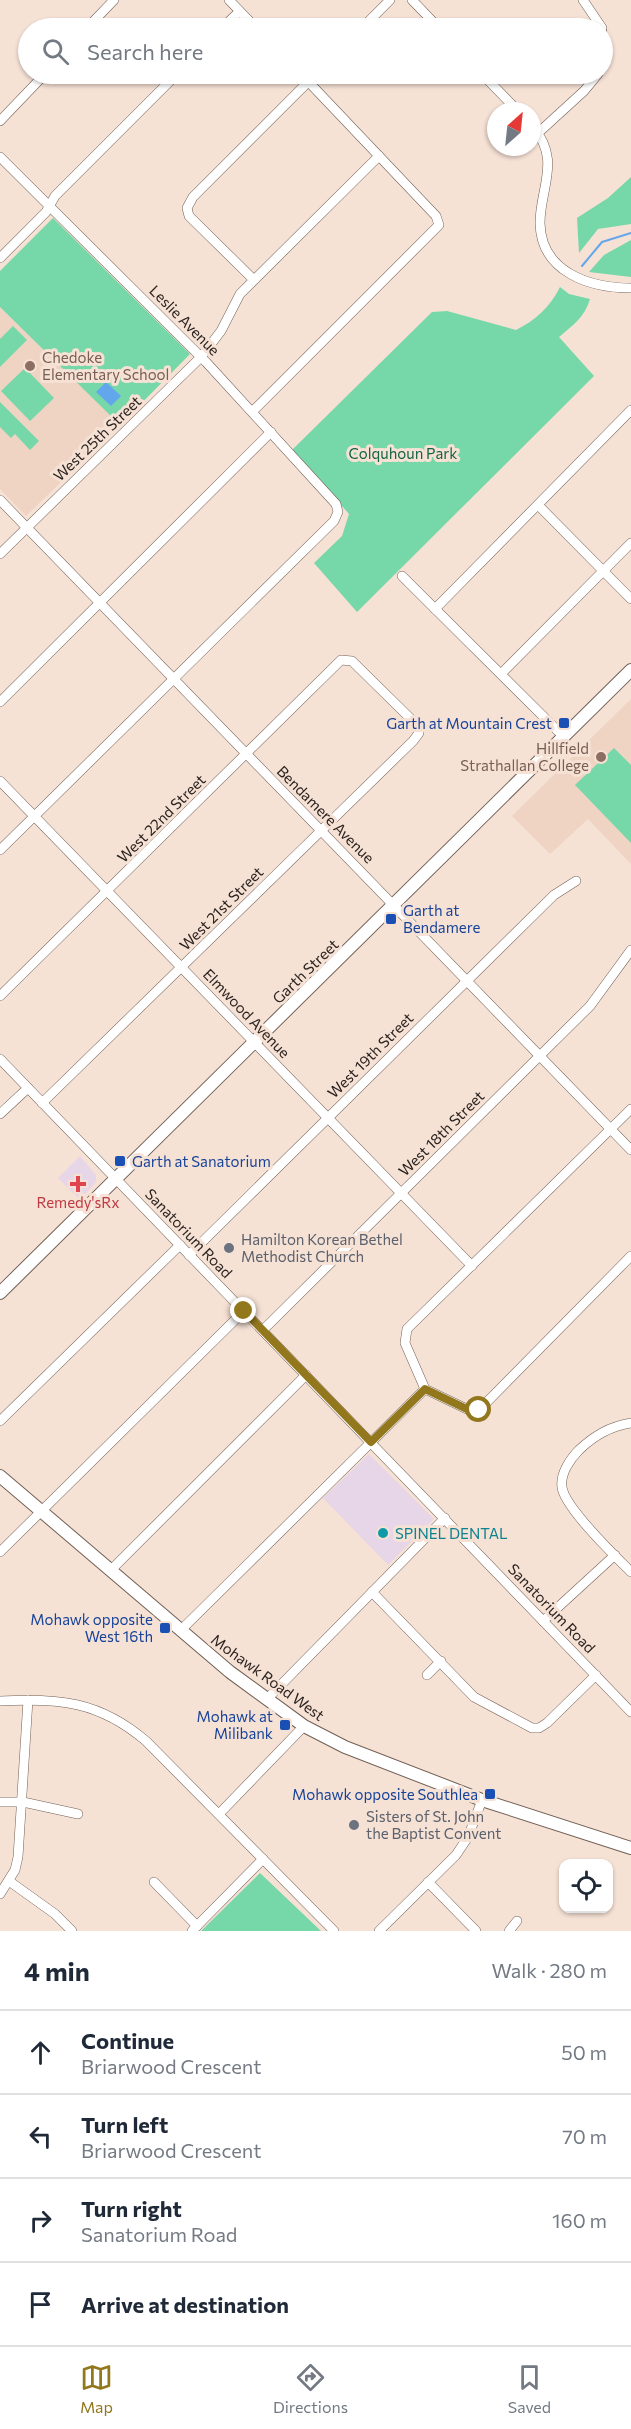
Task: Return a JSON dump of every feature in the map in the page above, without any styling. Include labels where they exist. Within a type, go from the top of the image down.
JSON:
[{"type":"main road","name":"Garth Street","points":[[0,1293],[631,670]]},
{"type":"main road","name":"Mohawk Road West","points":[[0,1476],[181,1630],[267,1699],[304,1725],[345,1747],[482,1800],[631,1848]]},
{"type":"street","points":[[97,18],[114,0]]},
{"type":"street","points":[[229,0],[246,18]]},
{"type":"street","points":[[372,18],[390,0]]},
{"type":"street","points":[[412,0],[430,18]]},
{"type":"street","points":[[583,0],[594,18]]},
{"type":"street","points":[[233,18],[240,12]]},
{"type":"street","points":[[0,122],[36,84]]},
{"type":"street","points":[[0,258],[49,206],[55,196],[167,84]]},
{"type":"street","points":[[253,279],[189,216],[187,208],[193,197],[305,84]]},
{"type":"street","points":[[253,411],[439,225],[436,216],[311,84]]},
{"type":"street","points":[[492,84],[509,102]]},
{"type":"street","points":[[541,124],[590,84]]},
{"type":"street","points":[[541,143],[549,173],[540,225],[549,252],[561,268],[578,280],[610,288],[631,288]]},
{"type":"street","name":"West 25th Street","points":[[0,554],[201,357],[221,331],[240,294],[253,279],[379,156]]},
{"type":"street","name":"Leslie Avenue","points":[[0,157],[201,357],[336,504],[338,512],[334,521],[174,679]]},
{"type":"street","points":[[435,609],[631,410]]},
{"type":"street","points":[[0,702],[272,432]]},
{"type":"street","name":"Bendamere Avenue","points":[[0,500],[631,1150]]},
{"type":"street","points":[[538,505],[631,599]]},
{"type":"street","points":[[501,674],[631,543]]},
{"type":"street","points":[[402,576],[564,737]]},
{"type":"street","name":"West 21st Street","points":[[42,1103],[419,733],[411,718],[352,661],[342,660]]},
{"type":"street","name":"West 22nd Street","points":[[0,996],[342,660]]},
{"type":"street","points":[[0,850],[174,679]]},
{"type":"street","name":"Elmwood Avenue","points":[[0,781],[472,1266]]},
{"type":"street","name":"West 19th Street","points":[[189,1254],[554,896],[576,881]]},
{"type":"street","name":"West 18th Street","points":[[263,1330],[590,1006],[631,950]]},
{"type":"street","name":"Sanatorium Road","points":[[0,1059],[631,1712]]},
{"type":"street","points":[[0,1114],[28,1088]]},
{"type":"street","points":[[631,1109],[407,1329],[405,1336],[425,1389],[471,1411],[479,1410],[631,1256]]},
{"type":"street","points":[[0,1421],[180,1245]]},
{"type":"street","points":[[0,1552],[244,1311]]},
{"type":"street","points":[[111,1570],[306,1375]]},
{"type":"street","points":[[181,1630],[425,1389]]},
{"type":"street","points":[[631,1423],[602,1432],[589,1442],[565,1469],[561,1485],[565,1497],[631,1572]]},
{"type":"street","points":[[267,1699],[445,1518]]},
{"type":"street","points":[[543,1621],[615,1555]]},
{"type":"street","points":[[372,1592],[474,1697],[532,1728],[539,1728],[547,1723],[596,1675]]},
{"type":"street","points":[[427,1675],[441,1661]]},
{"type":"street","points":[[0,1894],[9,1881],[18,1857],[28,1700]]},
{"type":"street","points":[[0,1701],[54,1700],[91,1707],[122,1722],[146,1741],[334,1931]]},
{"type":"street","points":[[219,1814],[304,1725]]},
{"type":"street","points":[[380,1931],[463,1846],[482,1800]]},
{"type":"street","points":[[0,1802],[23,1802],[78,1814]]},
{"type":"street","points":[[154,1882],[194,1928],[263,1859]]},
{"type":"street","points":[[9,1881],[55,1914],[72,1931]]},
{"type":"street","points":[[429,1882],[476,1931]]},
{"type":"street","points":[[509,1931],[517,1921]]},
{"type":"shaded area","name":"Chedoke Elementary School","points":[[0,307],[120,425],[26,516],[0,489]]},
{"type":"shaded area","name":"Hillfield Strathallan College","points":[[631,699],[631,864],[588,819],[550,854],[512,816]]},
{"type":"shaded area","points":[[80,1156],[96,1175],[96,1182],[80,1200],[58,1178]]},
{"type":"shaded area","points":[[369,1454],[434,1519],[388,1565],[323,1498]]},
{"type":"green space","points":[[631,177],[631,224],[598,229],[579,253],[577,218],[608,198]]},
{"type":"green space","points":[[53,218],[190,354],[120,425],[0,307],[0,271]]},
{"type":"green space","points":[[631,240],[631,277],[589,272],[604,255]]},
{"type":"green space","name":"Colquhoun Park","points":[[560,287],[569,294],[590,299],[582,316],[559,337],[594,376],[357,612],[314,563],[342,536],[349,514],[292,450],[432,312],[447,311],[516,330],[542,312]]},
{"type":"green space","points":[[13,326],[27,340],[0,367],[0,339]]},
{"type":"green space","points":[[25,368],[54,398],[30,421],[1,391]]},
{"type":"green space","points":[[0,402],[39,441],[30,450],[15,434],[11,438],[0,427]]},
{"type":"green space","points":[[614,748],[631,765],[631,843],[575,785]]},
{"type":"green space","points":[[260,1873],[321,1931],[201,1931]]},
{"type":"water","points":[[106,382],[121,396],[111,406],[96,392]]},
{"type":"waterway","points":[[582,266],[602,242],[631,233]]},
{"type":"place","name":"Chedoke Elementary School","points":[[30,366]]},
{"type":"place","name":"Garth at Mountain Crest","points":[[564,723]]},
{"type":"place","name":"Hillfield Strathallan College","points":[[601,757]]},
{"type":"place","name":"Garth at Bendamere","points":[[391,919]]},
{"type":"place","name":"Garth at Sanatorium","points":[[120,1161]]},
{"type":"place","name":"Remedy'sRx","points":[[78,1184]]},
{"type":"place","name":"Hamilton Korean Bethel Methodist Church","points":[[229,1248]]},
{"type":"place","name":"SPINEL DENTAL","points":[[383,1533]]},
{"type":"place","name":"Mohawk opposite West 16th","points":[[165,1628]]},
{"type":"place","name":"Mohawk at Milibank","points":[[285,1725]]},
{"type":"place","name":"Mohawk opposite Southlea","points":[[490,1794]]},
{"type":"place","name":"Sisters of St. John the Baptist Convent","points":[[354,1825]]},
{"type":"route","points":[[244,1311],[371,1442],[425,1389],[471,1411],[479,1410]]}]
